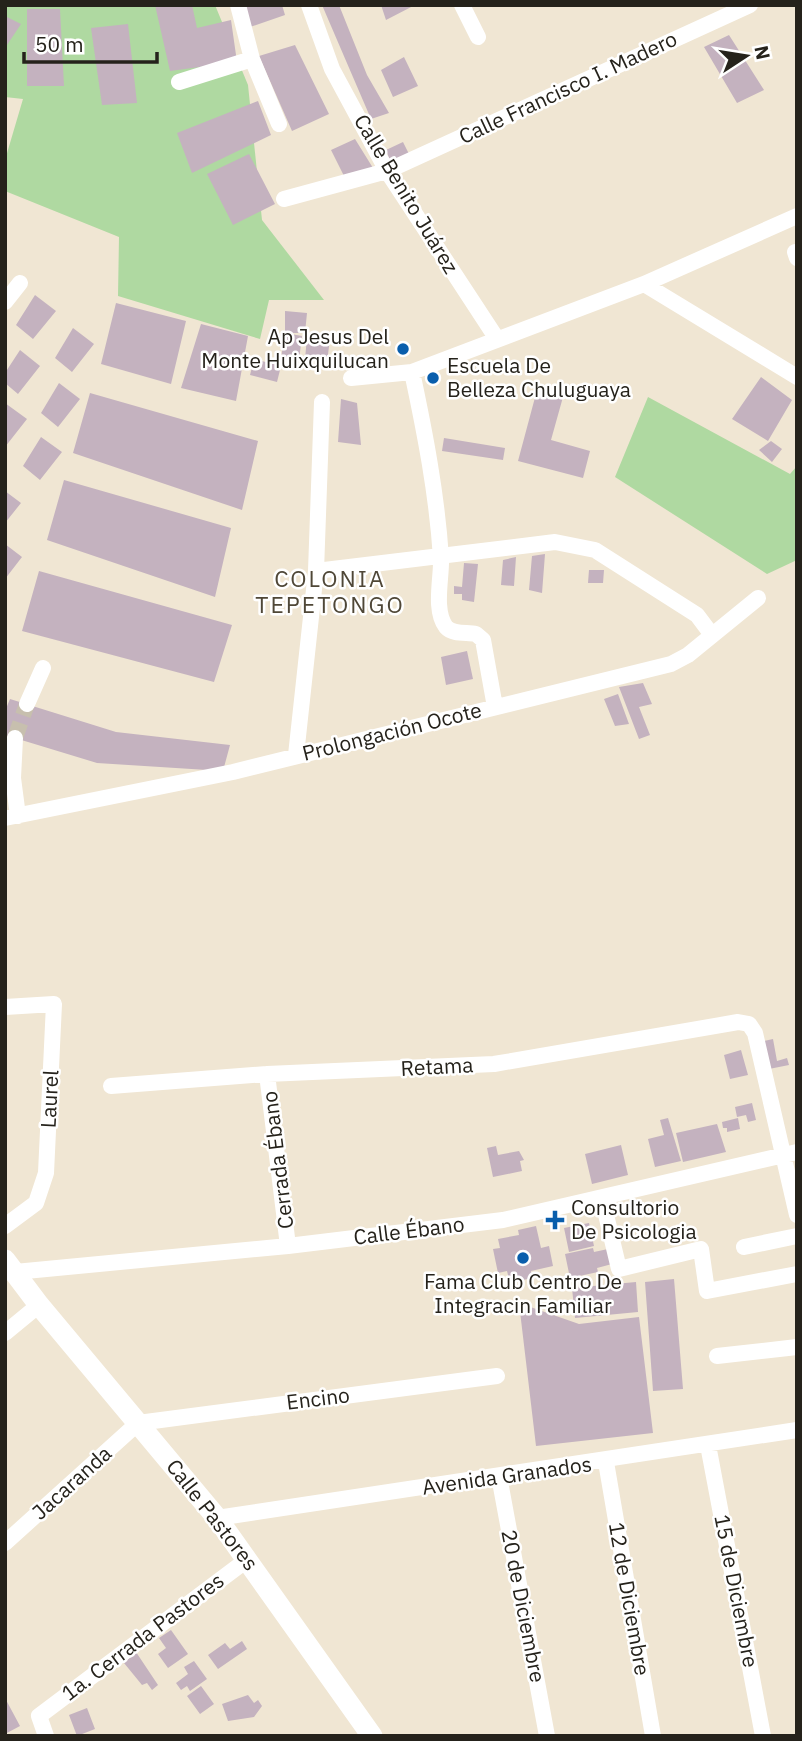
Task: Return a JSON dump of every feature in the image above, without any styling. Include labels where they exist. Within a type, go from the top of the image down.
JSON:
[{"type":"street","points":[[238,5],[252,59],[279,124]]},
{"type":"street","name":"Calle Benito Juárez","points":[[309,5],[332,69],[387,171],[497,340]]},
{"type":"street","points":[[462,5],[478,37]]},
{"type":"street","name":"Calle Francisco I. Madero","points":[[284,199],[387,171],[750,5]]},
{"type":"street","points":[[179,82],[252,59]]},
{"type":"street","points":[[351,378],[412,372],[644,284],[797,216]]},
{"type":"street","points":[[5,302],[20,283]]},
{"type":"street","points":[[644,284],[797,377]]},
{"type":"street","points":[[412,372],[428,451],[441,558],[442,618],[447,628],[455,632],[476,634],[482,640],[495,706]]},
{"type":"street","points":[[296,755],[316,572],[322,402]]},
{"type":"street","points":[[316,572],[555,542],[575,544],[595,550],[697,615],[712,635]]},
{"type":"street","name":"Prolongación Ocote","points":[[12,817],[233,772],[671,664],[758,598]]},
{"type":"street","points":[[27,704],[43,668]]},
{"type":"street","points":[[12,817],[15,738]]},
{"type":"street","name":"Laurel","points":[[5,1007],[54,1004],[46,1173],[36,1203],[5,1226]]},
{"type":"street","name":"Retama","points":[[111,1086],[267,1074],[494,1064],[738,1022],[748,1024],[755,1033],[791,1154]]},
{"type":"street","name":"Cerrada Ébano","points":[[267,1074],[288,1246]]},
{"type":"street","points":[[791,1154],[797,1213]]},
{"type":"street","name":"Calle Ébano","points":[[10,1266],[288,1246],[503,1220],[791,1154]]},
{"type":"street","points":[[602,1198],[619,1269],[701,1249],[707,1291],[797,1274]]},
{"type":"street","points":[[744,1247],[797,1237]]},
{"type":"street","name":"Calle Pastores","points":[[10,1266],[38,1305],[217,1518],[372,1736]]},
{"type":"street","points":[[5,1333],[38,1305]]},
{"type":"street","points":[[718,1356],[797,1347]]},
{"type":"street","name":"Encino","points":[[138,1423],[497,1376]]},
{"type":"street","name":"Jacaranda","points":[[5,1543],[138,1423]]},
{"type":"street","name":"Avenida Granados","points":[[217,1518],[606,1462],[797,1430]]},
{"type":"street","name":"15 de Diciembre","points":[[708,1446],[763,1736]]},
{"type":"street","name":"12 de Diciembre","points":[[606,1462],[653,1736]]},
{"type":"street","name":"20 de Diciembre","points":[[499,1476],[547,1736]]},
{"type":"street","name":"1a. Cerrada Pastores","points":[[46,1736],[39,1716],[248,1559]]},
{"type":"green space","points":[[5,5],[215,5],[248,85],[262,220],[324,300],[269,300],[260,339],[118,296],[119,237],[5,191],[5,160],[23,99],[5,97]]},
{"type":"green space","points":[[648,397],[790,474],[797,466],[797,560],[767,574],[615,477]]},
{"type":"building","points":[[155,5],[192,5],[197,28],[231,20],[237,62],[170,71]]},
{"type":"building","points":[[244,5],[282,5],[285,15],[250,27]]},
{"type":"building","points":[[322,5],[339,5],[367,75],[389,113],[371,119]]},
{"type":"building","points":[[381,5],[415,5],[386,20]]},
{"type":"building","points":[[27,9],[60,9],[64,86],[27,86]]},
{"type":"building","points":[[5,16],[21,24],[5,48]]},
{"type":"building","points":[[128,24],[137,103],[102,105],[91,28]]},
{"type":"building","points":[[729,35],[764,90],[737,103],[704,47]]},
{"type":"building","points":[[295,45],[329,114],[292,131],[259,56]]},
{"type":"building","points":[[404,57],[418,86],[393,97],[381,70]]},
{"type":"building","points":[[258,101],[271,135],[192,173],[177,133]]},
{"type":"building","points":[[355,139],[373,168],[345,178],[331,150]]},
{"type":"building","points":[[403,142],[410,156],[392,166],[386,150]]},
{"type":"building","points":[[249,154],[275,204],[233,225],[207,174]]},
{"type":"building","points":[[35,295],[56,311],[33,339],[16,325]]},
{"type":"building","points":[[116,303],[186,321],[171,384],[101,364]]},
{"type":"building","points":[[285,311],[307,313],[305,333],[285,333]]},
{"type":"building","points":[[201,324],[248,336],[236,401],[181,388]]},
{"type":"building","points":[[73,328],[94,344],[72,372],[55,358]]},
{"type":"building","points":[[285,333],[302,336],[299,360],[281,358]]},
{"type":"building","points":[[307,337],[330,339],[327,362],[305,359]]},
{"type":"building","points":[[20,350],[40,366],[18,394],[5,383],[5,373]]},
{"type":"building","points":[[254,359],[281,366],[277,382],[250,375]]},
{"type":"building","points":[[761,377],[792,400],[768,441],[732,419]]},
{"type":"building","points":[[59,383],[80,399],[58,427],[41,413]]},
{"type":"building","points":[[537,390],[563,397],[551,440],[590,451],[583,478],[518,461]]},
{"type":"building","points":[[90,393],[258,441],[242,510],[73,453]]},
{"type":"building","points":[[341,399],[357,403],[361,445],[338,442]]},
{"type":"building","points":[[5,403],[27,419],[5,447]]},
{"type":"building","points":[[41,437],[62,452],[40,480],[23,466]]},
{"type":"building","points":[[444,438],[505,448],[503,460],[442,451]]},
{"type":"building","points":[[771,441],[782,449],[772,462],[759,450]]},
{"type":"building","points":[[64,480],[231,528],[215,597],[47,540]]},
{"type":"building","points":[[5,491],[21,503],[5,523]]},
{"type":"building","points":[[5,544],[22,557],[5,579]]},
{"type":"building","points":[[545,554],[542,593],[529,590],[532,556]]},
{"type":"building","points":[[516,557],[514,586],[501,585],[503,560]]},
{"type":"building","points":[[464,563],[478,564],[474,602],[462,600],[462,594],[454,594],[454,586],[462,587]]},
{"type":"building","points":[[589,570],[604,570],[603,583],[588,583]]},
{"type":"building","points":[[39,571],[232,625],[214,682],[22,631]]},
{"type":"building","points":[[467,651],[473,679],[446,685],[441,657]]},
{"type":"building","points":[[643,683],[652,704],[639,707],[650,735],[639,739],[619,687]]},
{"type":"building","points":[[618,694],[629,724],[615,726],[604,699]]},
{"type":"building","points":[[10,699],[116,732],[230,745],[223,771],[97,763],[5,735],[5,711]]},
{"type":"building","points":[[773,1039],[777,1061],[787,1058],[789,1065],[769,1069],[764,1041]]},
{"type":"building","points":[[741,1050],[748,1075],[730,1079],[724,1055]]},
{"type":"building","points":[[752,1103],[756,1120],[748,1122],[746,1115],[737,1117],[735,1107]]},
{"type":"building","points":[[668,1118],[681,1161],[655,1167],[648,1139],[664,1135],[660,1120]]},
{"type":"building","points":[[738,1118],[740,1129],[727,1132],[727,1128],[723,1128],[722,1122]]},
{"type":"building","points":[[717,1124],[726,1152],[683,1162],[676,1133]]},
{"type":"building","points":[[621,1145],[628,1175],[592,1184],[585,1154]]},
{"type":"building","points":[[496,1146],[498,1155],[519,1151],[524,1160],[520,1161],[522,1171],[493,1177],[487,1148]]},
{"type":"building","points":[[589,1223],[594,1246],[569,1252],[564,1228]]},
{"type":"building","name":"Fama Club Centro De Integracin Familiar","points":[[536,1226],[541,1248],[549,1246],[553,1266],[531,1271],[532,1278],[510,1283],[507,1271],[498,1273],[493,1249],[500,1248],[498,1239],[519,1235],[518,1230]]},
{"type":"building","points":[[593,1248],[594,1252],[608,1249],[612,1264],[597,1268],[598,1272],[570,1278],[565,1254]]},
{"type":"building","points":[[674,1279],[683,1389],[653,1391],[645,1282]]},
{"type":"building","points":[[636,1282],[638,1312],[575,1318],[572,1288]]},
{"type":"building","points":[[519,1303],[579,1324],[639,1317],[653,1433],[536,1446]]},
{"type":"building","points":[[171,1630],[188,1654],[168,1668],[158,1654],[166,1648],[159,1638]]},
{"type":"building","points":[[242,1641],[247,1649],[218,1669],[208,1655],[225,1643],[230,1649]]},
{"type":"building","points":[[136,1652],[158,1685],[152,1690],[147,1683],[142,1685],[124,1663]]},
{"type":"building","points":[[194,1661],[207,1679],[190,1691],[187,1686],[181,1690],[176,1683],[188,1674],[184,1667]]},
{"type":"building","points":[[201,1686],[214,1704],[200,1714],[187,1696]]},
{"type":"building","points":[[248,1695],[254,1703],[258,1700],[262,1706],[254,1717],[228,1721],[222,1704]]},
{"type":"building","points":[[5,1698],[20,1726],[5,1734]]},
{"type":"building","points":[[87,1708],[95,1729],[77,1736],[69,1715]]},
{"type":"tunnel","points":[[15,738],[27,704]]},
{"type":"place","name":"Ap Jesus Del Monte Huixquilucan","points":[[403,349]]},
{"type":"place","name":"Escuela De Belleza Chuluguaya","points":[[433,378]]},
{"type":"place","name":"Consultorio De Psicologia","points":[[555,1220]]},
{"type":"place","name":"Fama Club Centro De Integracin Familiar","points":[[523,1258]]},
{"type":"district","name":"COLONIA TEPETONGO","points":[[330,592]]}]
